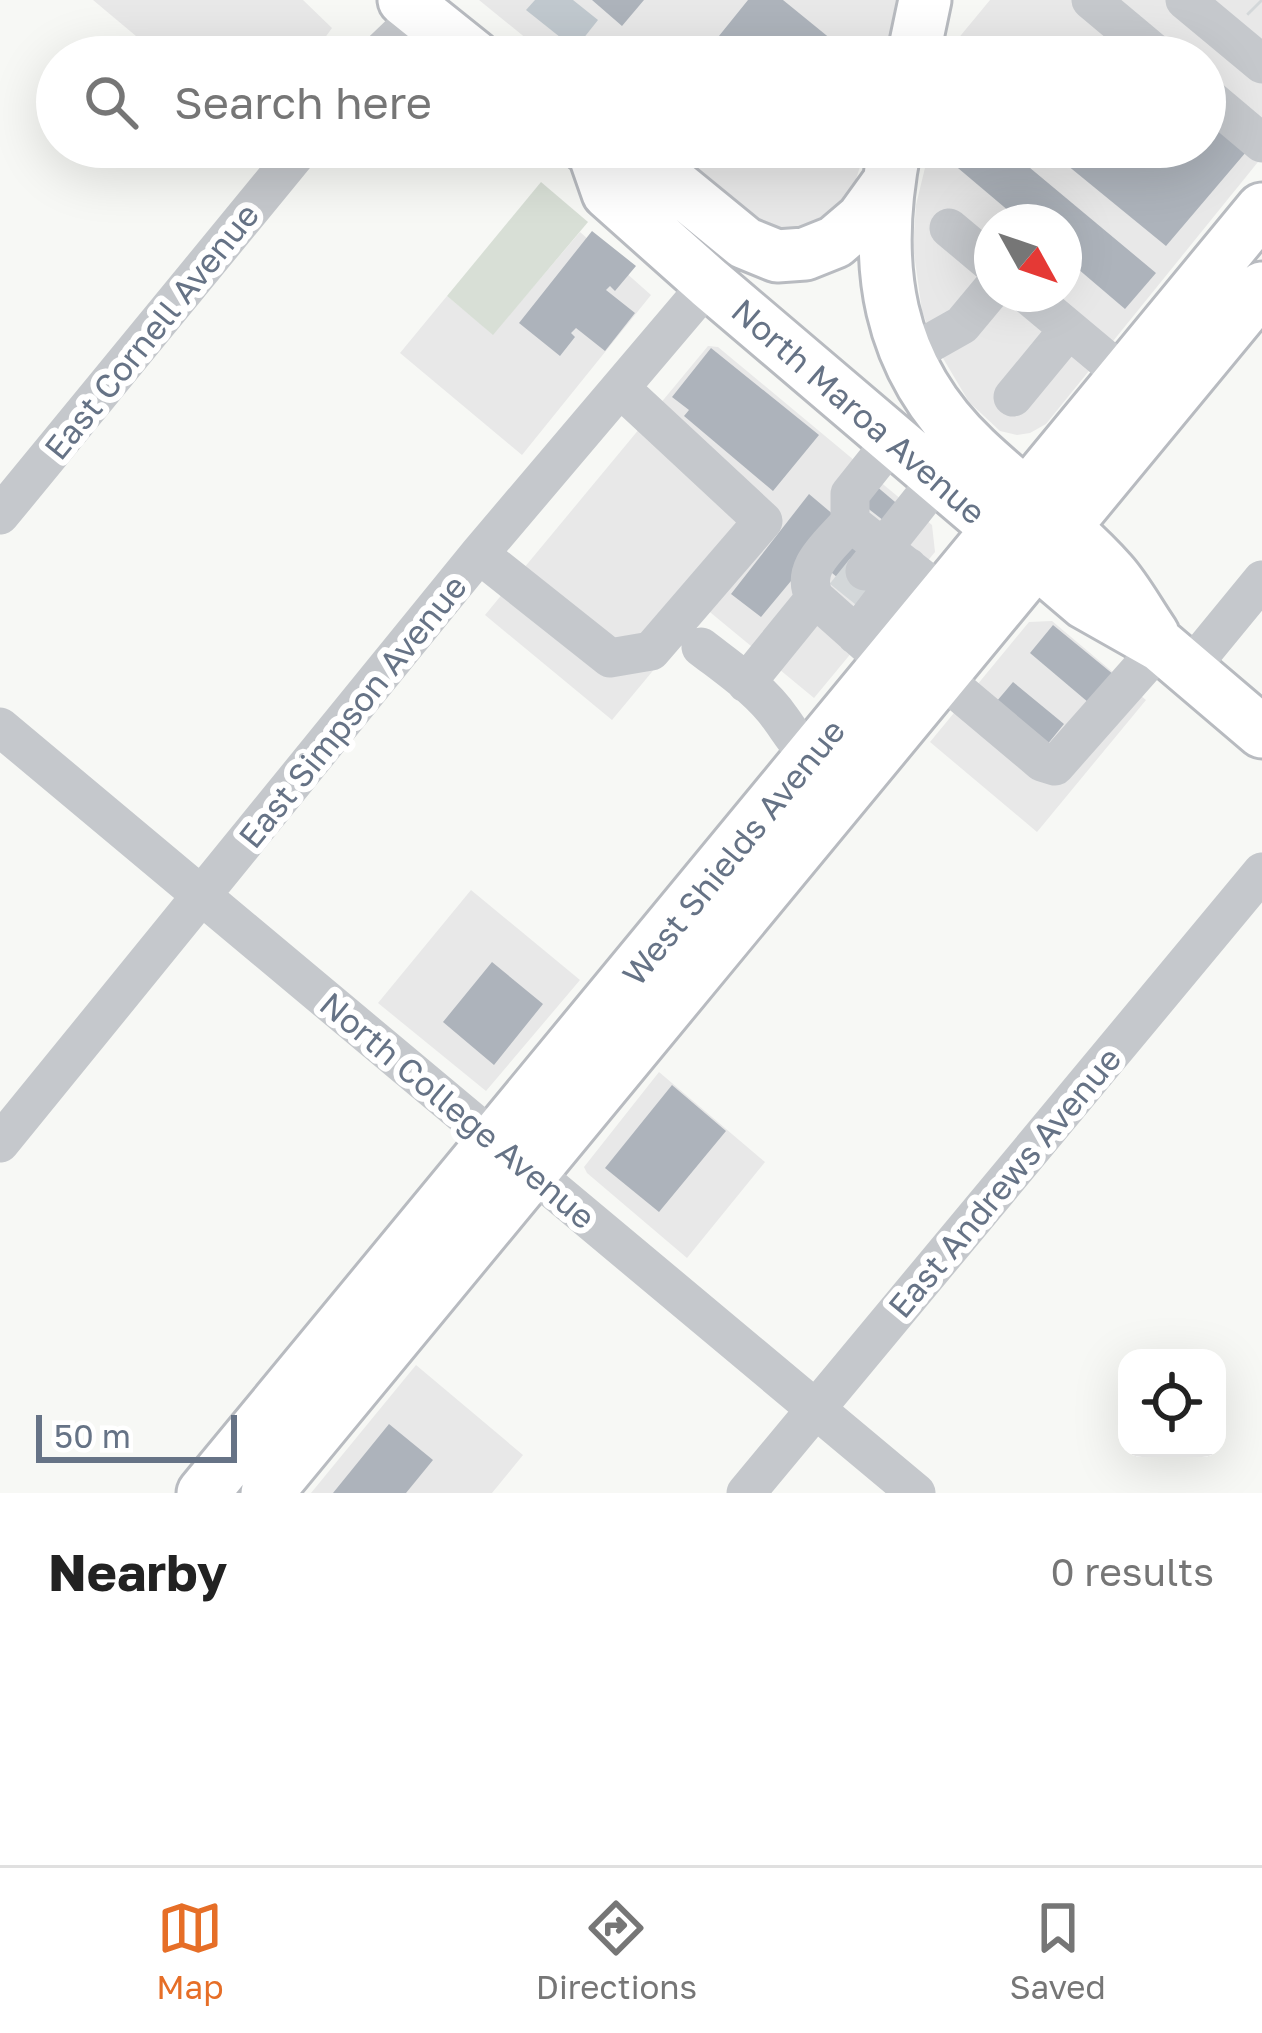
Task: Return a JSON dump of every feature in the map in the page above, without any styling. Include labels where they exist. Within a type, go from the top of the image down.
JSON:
[{"type":"main road","points":[[917,36],[925,0]]},
{"type":"main road","points":[[413,7],[449,36]]},
{"type":"main road","name":"North Maroa Avenue","points":[[597,168],[608,194],[710,283],[880,457],[925,495],[1031,529],[1111,574],[1175,657],[1262,732]]},
{"type":"main road","points":[[653,168],[745,243],[777,256],[805,254],[835,242],[862,219],[889,168]]},
{"type":"main road","points":[[891,168],[883,250],[886,284],[907,356],[953,428],[1031,529]]},
{"type":"main road","name":"West Shields Avenue","points":[[203,1493],[513,1156],[941,676],[1125,376],[1262,209]]},
{"type":"main road","name":"West Shields Avenue","points":[[267,1493],[812,756],[871,599],[1031,529],[1262,288]]},
{"type":"street","points":[[1091,0],[1134,36]]},
{"type":"street","points":[[1186,0],[1262,64]]},
{"type":"street","points":[[392,36],[413,7]]},
{"type":"street","points":[[1226,113],[1262,143]]},
{"type":"street","name":"East Cornell Avenue","points":[[0,515],[285,168]]},
{"type":"street","points":[[949,228],[974,249]]},
{"type":"street","name":"East Simpson Avenue","points":[[0,1143],[479,554],[710,283]]},
{"type":"street","points":[[907,356],[962,326],[974,311]]},
{"type":"street","points":[[1049,312],[1125,376]]},
{"type":"street","points":[[1013,397],[1069,329]]},
{"type":"street","points":[[479,554],[610,658],[651,651],[764,521],[620,388]]},
{"type":"street","points":[[871,599],[850,522],[850,494],[880,457]]},
{"type":"street","points":[[746,683],[871,599],[925,495]]},
{"type":"street","points":[[850,522],[808,571],[808,586],[871,599]]},
{"type":"street","points":[[941,676],[1042,762],[1055,766],[1262,580]]},
{"type":"street","points":[[701,646],[746,683],[782,719],[791,740],[812,756]]},
{"type":"street","name":"North College Avenue","points":[[0,728],[916,1493]]},
{"type":"street","name":"East Andrews Avenue","points":[[746,1493],[1262,872]]},
{"type":"shaded area","points":[[93,0],[303,0],[332,28],[326,36],[136,36]]},
{"type":"shaded area","points":[[479,0],[896,0],[889,36],[523,36]]},
{"type":"shaded area","points":[[535,0],[573,0],[598,20],[585,36],[559,36],[526,10]]},
{"type":"shaded area","points":[[990,0],[1262,0],[1262,157],[1046,424],[1017,435],[1000,431],[969,402],[934,343],[922,311],[913,246],[925,168],[1226,168],[1226,36],[960,36]]},
{"type":"shaded area","points":[[686,168],[860,168],[849,202],[802,235],[764,230]]},
{"type":"shaded area","points":[[541,182],[588,222],[493,335],[447,296]]},
{"type":"shaded area","points":[[580,232],[651,295],[522,455],[400,353],[447,296],[493,334]]},
{"type":"shaded area","points":[[708,346],[718,347],[932,525],[935,552],[814,698],[705,608],[612,720],[485,615]]},
{"type":"shaded area","points":[[1052,621],[1146,700],[1037,832],[930,742],[1029,622]]},
{"type":"shaded area","points":[[471,890],[580,980],[486,1091],[378,1003]]},
{"type":"shaded area","points":[[659,1072],[765,1162],[687,1258],[584,1167]]},
{"type":"shaded area","points":[[416,1365],[523,1455],[492,1493],[311,1493]]},
{"type":"building","points":[[592,0],[644,0],[622,26]]},
{"type":"building","points":[[748,0],[783,0],[827,36],[719,36]]},
{"type":"building","points":[[1226,136],[1246,152],[1166,246],[1071,168],[1226,168]]},
{"type":"building","points":[[958,168],[1030,168],[1073,204],[1001,204]]},
{"type":"building","points":[[1082,211],[1156,273],[1125,309],[1082,272]]},
{"type":"building","points":[[592,231],[636,266],[615,291],[610,286],[606,290],[635,313],[605,351],[576,328],[560,356],[519,323]]},
{"type":"building","points":[[711,348],[819,435],[773,491],[684,416],[689,410],[672,397]]},
{"type":"building","points":[[875,485],[901,507],[888,524],[861,503]]},
{"type":"building","points":[[809,494],[841,521],[761,617],[731,594]]},
{"type":"building","points":[[843,536],[889,575],[867,602],[820,563]]},
{"type":"building","points":[[1053,625],[1119,679],[1095,708],[1030,653]]},
{"type":"building","points":[[1013,682],[1064,724],[1042,751],[991,708]]},
{"type":"building","points":[[492,962],[543,1004],[494,1065],[443,1022]]},
{"type":"building","points":[[672,1085],[726,1131],[659,1212],[605,1168]]},
{"type":"building","points":[[389,1424],[433,1460],[406,1493],[333,1493]]},
{"type":"tunnel","points":[[845,596],[865,571]]}]
